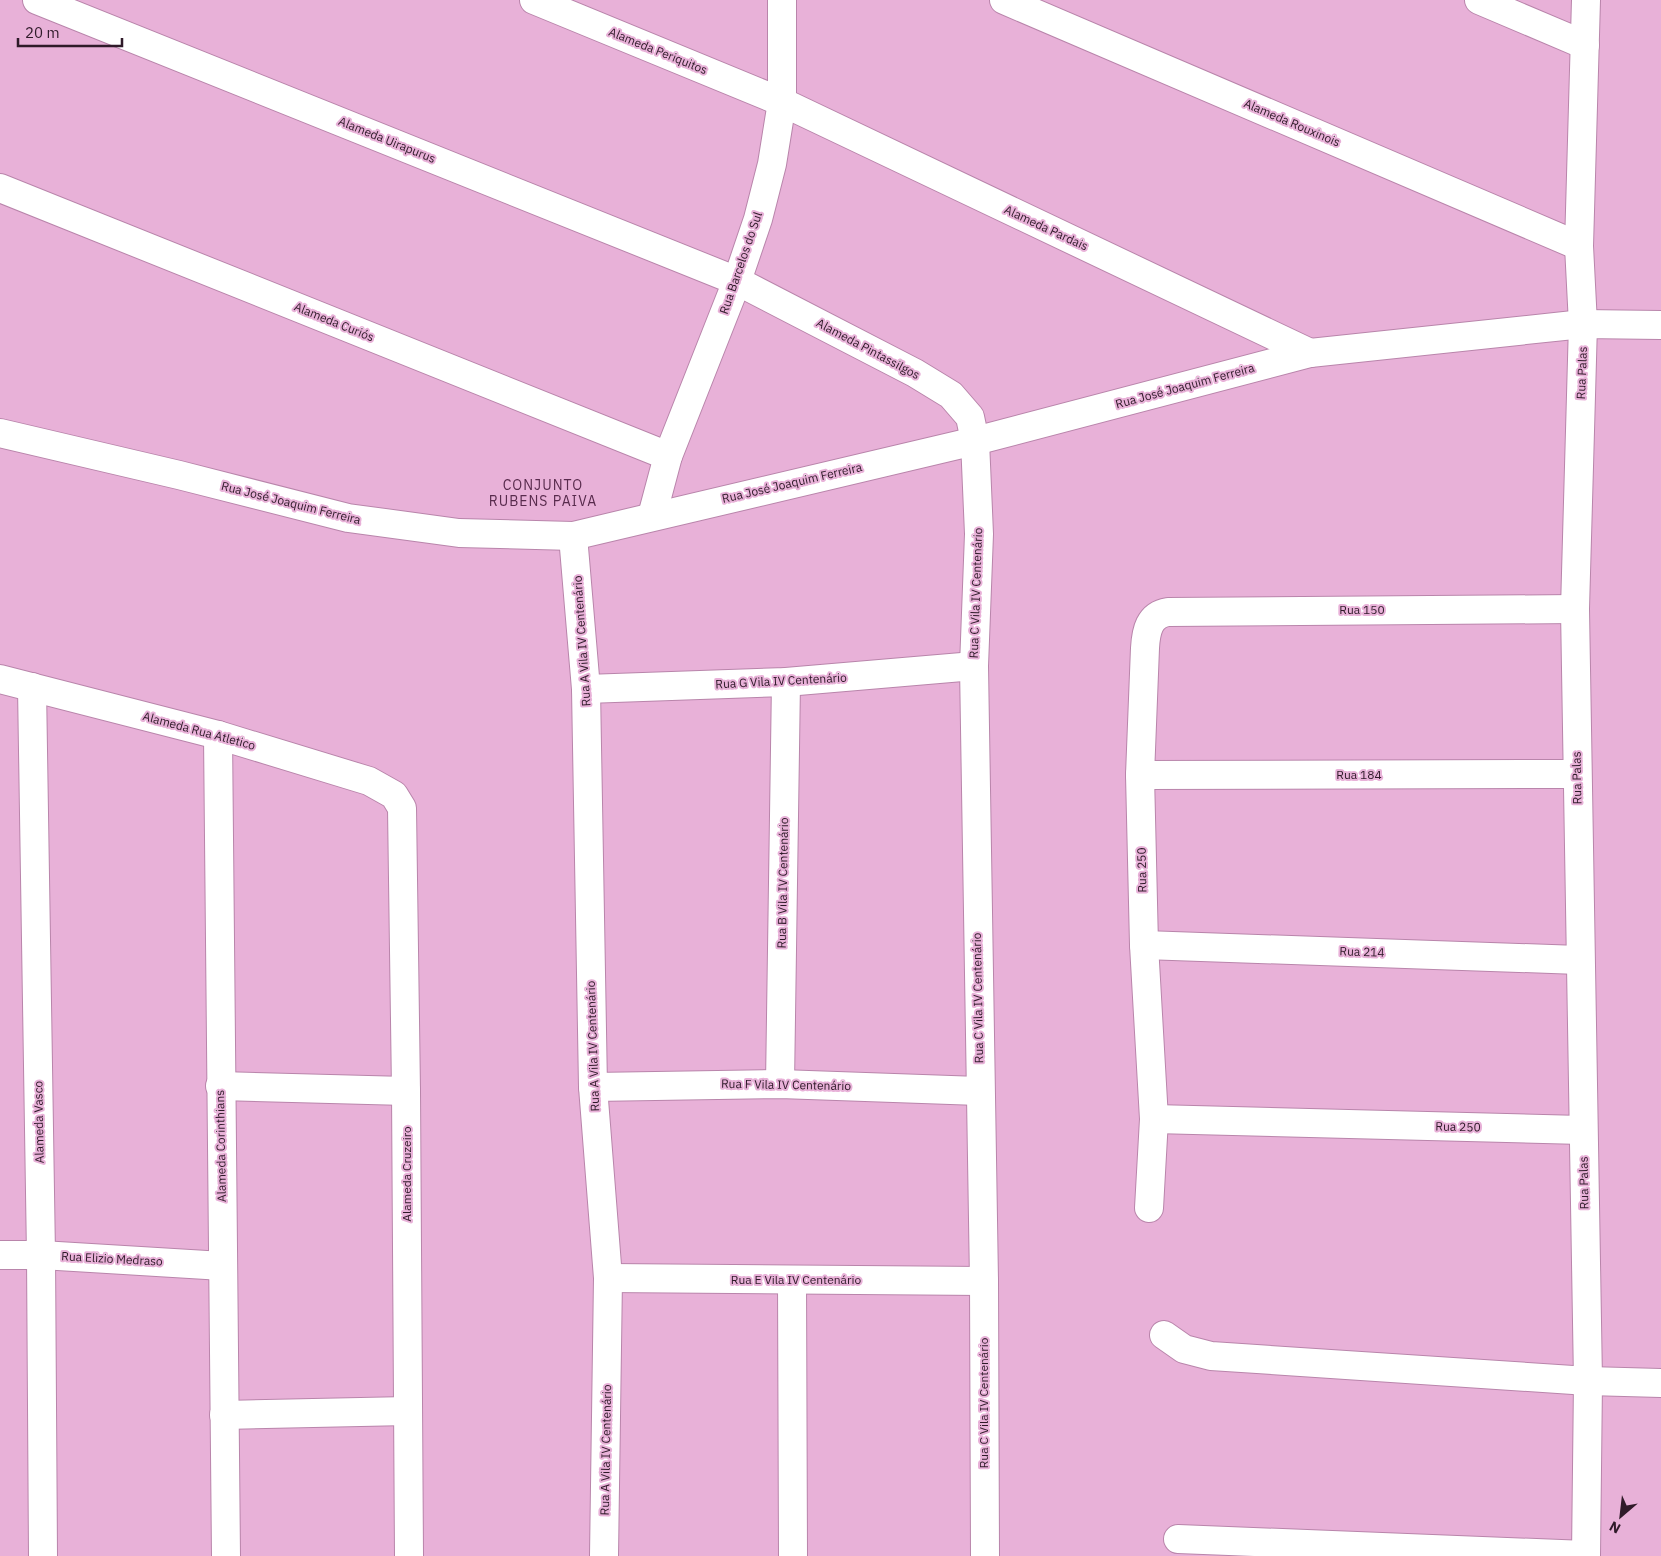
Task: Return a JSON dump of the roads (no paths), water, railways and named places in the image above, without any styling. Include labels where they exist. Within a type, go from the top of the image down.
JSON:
[{"type":"street","name":"Alameda Uirapurus","points":[[37,0],[737,281]]},
{"type":"street","name":"Alameda Periquitos","points":[[534,0],[782,102]]},
{"type":"street","name":"Rua Barcelos do Sul","points":[[652,516],[668,456],[737,281],[758,219],[772,164],[782,102],[782,0]]},
{"type":"street","name":"Alameda Rouxinois","points":[[1004,0],[1579,246]]},
{"type":"street","points":[[1479,0],[1585,45]]},
{"type":"street","name":"Rua Palas","points":[[1586,0],[1579,246],[1583,324],[1575,609],[1579,960],[1588,1381],[1586,1556]]},
{"type":"street","name":"Alameda Pardais","points":[[782,102],[1310,353]]},
{"type":"street","name":"Alameda Curiós","points":[[0,188],[668,456]]},
{"type":"street","name":"Alameda Pintassilgos","points":[[737,281],[915,373],[951,395],[970,417],[975,441]]},
{"type":"street","name":"Rua José Joaquim Ferreira","points":[[0,433],[179,475],[348,518],[458,533],[573,536],[975,441],[1310,353],[1583,324],[1661,325]]},
{"type":"street","name":"Rua C Vila IV Centenário","points":[[975,441],[979,534],[974,666],[979,1090],[984,1281],[985,1556]]},
{"type":"street","name":"Rua A Vila IV Centenário","points":[[573,536],[586,689],[593,1087],[608,1278],[604,1556]]},
{"type":"street","name":"Rua 150","points":[[1151,621],[1159,613],[1168,612],[1575,609]]},
{"type":"street","name":"Rua 250","points":[[1149,1208],[1154,1120],[1144,945],[1140,775],[1146,632],[1151,621]]},
{"type":"street","name":"Rua G Vila IV Centenário","points":[[586,689],[786,682],[974,666]]},
{"type":"street","name":"Alameda Rua Atletico","points":[[0,679],[218,735],[369,781],[394,794]]},
{"type":"street","name":"Rua B Vila IV Centenário","points":[[780,1084],[786,682]]},
{"type":"street","name":"Alameda Vasco","points":[[32,687],[41,1255],[43,1556]]},
{"type":"street","name":"Alameda Corinthians","points":[[218,735],[226,1556]]},
{"type":"street","name":"Rua 184","points":[[1140,775],[1577,774]]},
{"type":"street","name":"Alameda Cruzeiro","points":[[394,794],[402,808],[409,1556]]},
{"type":"street","name":"Rua 214","points":[[1144,945],[1579,960]]},
{"type":"street","name":"Rua F Vila IV Centenário","points":[[593,1087],[780,1084],[979,1090]]},
{"type":"street","points":[[220,1086],[406,1091]]},
{"type":"street","name":"Rua 250","points":[[1154,1120],[1582,1130]]},
{"type":"street","name":"Rua Elizio Medraso","points":[[0,1255],[41,1255],[223,1266]]},
{"type":"street","name":"Rua E Vila IV Centenário","points":[[608,1278],[984,1281]]},
{"type":"street","points":[[792,1280],[793,1556]]},
{"type":"street","points":[[1164,1335],[1184,1349],[1211,1356],[1588,1381],[1661,1383]]},
{"type":"street","points":[[224,1415],[408,1411]]},
{"type":"street","points":[[1178,1539],[1586,1556]]},
{"type":"district","name":"CONJUNTO RUBENS PAIVA","points":[[543,494]]}]
